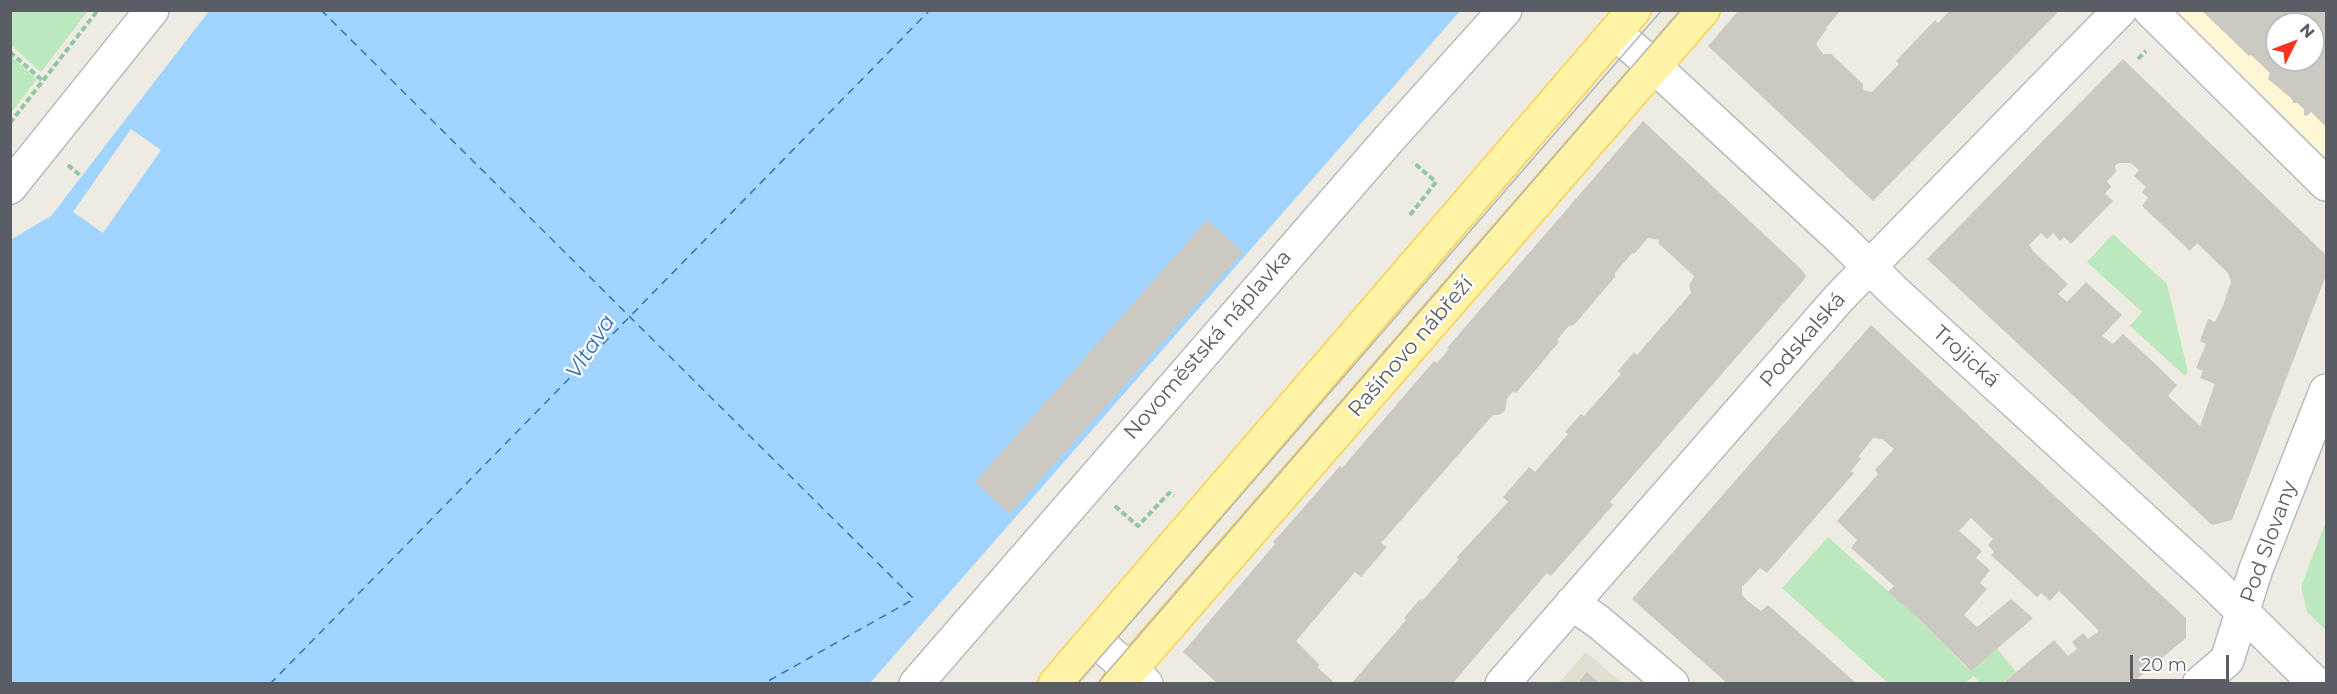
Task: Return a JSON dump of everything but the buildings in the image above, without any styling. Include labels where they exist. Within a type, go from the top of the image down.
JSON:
[{"type":"main road","name":"Rašínovo nábřeží","points":[[1131,679],[1703,10]]},
{"type":"main road","points":[[1055,684],[1625,22]]},
{"type":"street","points":[[12,186],[152,10]]},
{"type":"street","name":"Novoměstská náplavka","points":[[916,684],[939,671],[1380,149],[1505,10]]},
{"type":"street","name":"Podskalská","points":[[1502,684],[1869,267],[2120,10]]},
{"type":"street","points":[[2150,10],[2326,184]]},
{"type":"street","name":"Trojická","points":[[1625,22],[1655,66],[2243,612],[2316,684]]},
{"type":"street","name":"Pod Slovany","points":[[2199,684],[2228,660],[2256,569],[2326,391]]},
{"type":"street","points":[[1572,603],[1600,623],[1672,684]]},
{"type":"street","points":[[1094,639],[1131,679]]},
{"type":"path","points":[[10,123],[98,10]]},
{"type":"path","points":[[10,52],[42,80]]},
{"type":"path","points":[[1417,206],[1436,182]]},
{"type":"path","points":[[1142,522],[1162,500]]},
{"type":"shaded area","points":[[2159,11],[2326,11],[2326,175]]},
{"type":"shaded area","points":[[1586,652],[1622,683],[1558,684]]},
{"type":"green space","points":[[10,11],[88,11],[41,72],[11,45]]},
{"type":"green space","points":[[11,56],[37,79],[11,113]]},
{"type":"green space","points":[[2113,234],[2167,284],[2188,372],[2185,376],[2130,326],[2142,312],[2087,262]]},
{"type":"green space","points":[[2326,521],[2326,630],[2307,612],[2301,587]]},
{"type":"green space","points":[[1828,537],[1919,619],[1970,671],[1997,649],[2016,672],[2002,683],[1980,683],[1974,676],[1965,683],[1888,683],[1782,588]]},
{"type":"water","name":"Vltava","points":[[209,11],[1460,11],[870,683],[11,683],[10,240],[51,216]]},
{"type":"pier","points":[[131,129],[161,150],[103,233],[73,212]]},
{"type":"ferry route","points":[[321,10],[914,599],[763,684]]},
{"type":"ferry route","points":[[270,684],[930,10]]},
{"type":"tram line","points":[[1077,684],[1662,10]]},
{"type":"tram line","points":[[1097,684],[1681,10]]}]
